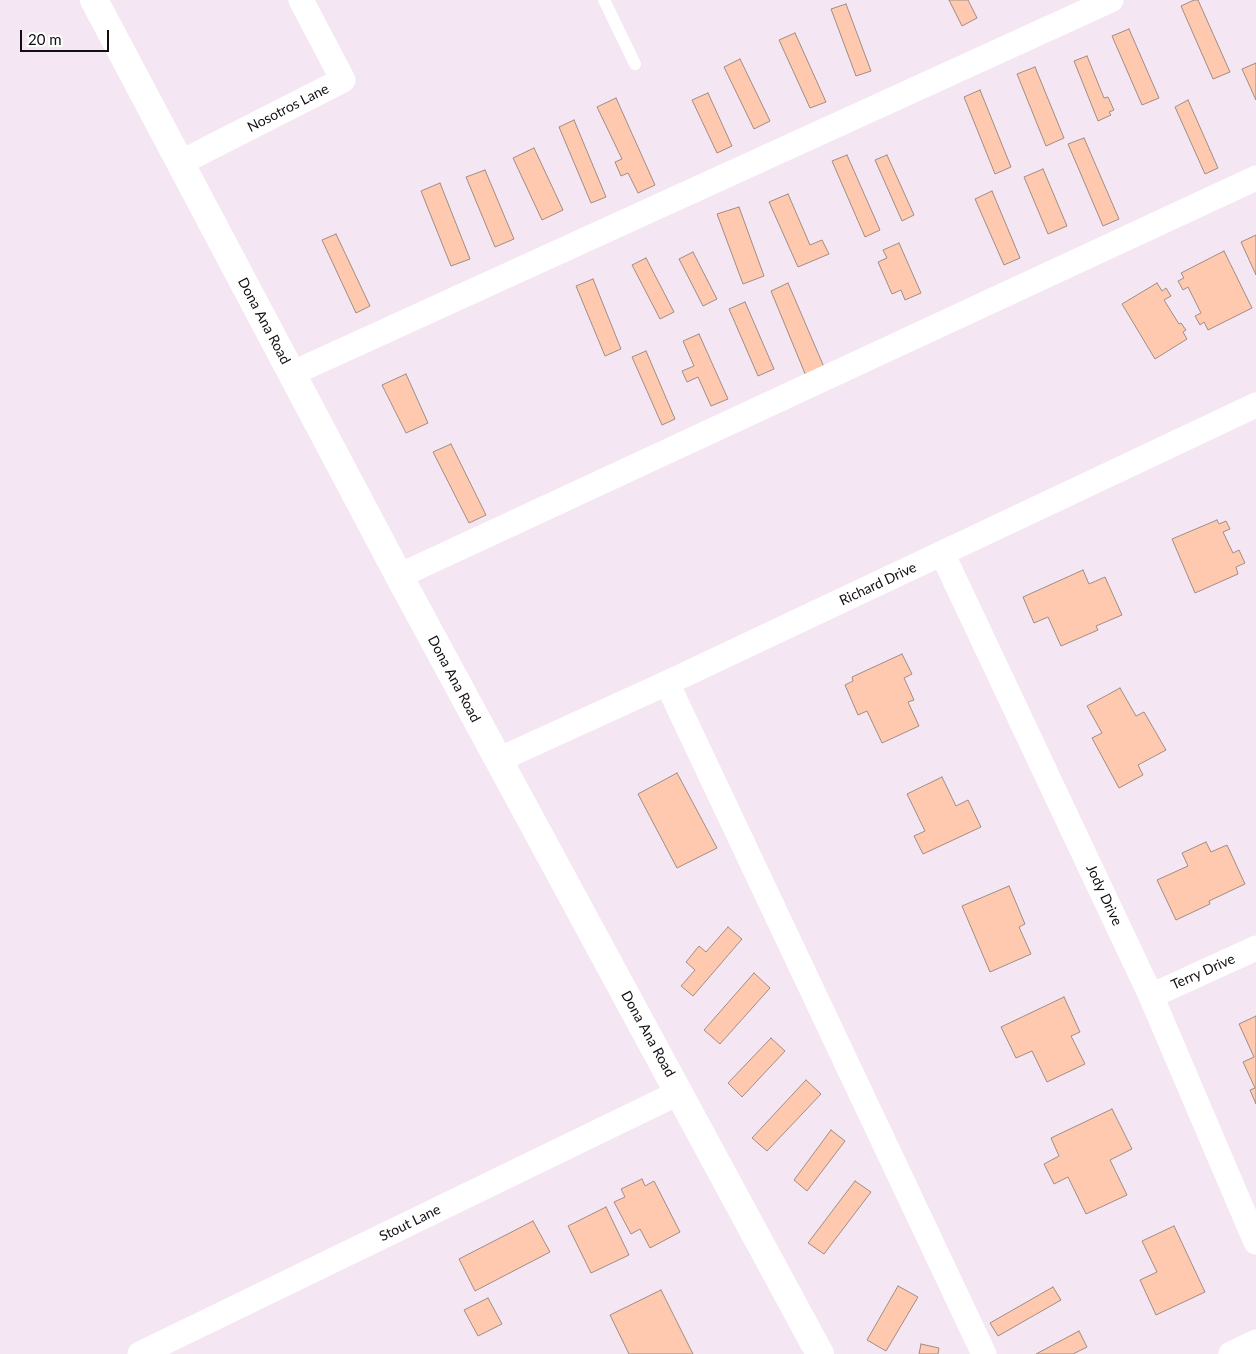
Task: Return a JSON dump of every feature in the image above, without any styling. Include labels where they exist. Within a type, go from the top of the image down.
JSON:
[{"type":"street","name":"Dona Ana Road","points":[[94,0],[399,576],[680,1092],[820,1354]]},
{"type":"street","name":"Nosotros Lane","points":[[180,163],[343,80],[301,0]]},
{"type":"street","points":[[291,374],[1111,0]]},
{"type":"street","points":[[399,576],[1256,178]]},
{"type":"street","name":"Richard Drive","points":[[498,760],[667,683],[1256,405]]},
{"type":"street","name":"Jody Drive","points":[[942,553],[1151,996],[1256,1242]]},
{"type":"street","points":[[667,683],[984,1354]]},
{"type":"street","name":"Terry Drive","points":[[1151,996],[1256,948]]},
{"type":"street","name":"Stout Lane","points":[[140,1354],[680,1092]]},
{"type":"street","points":[[1231,1354],[1256,1342]]},
{"type":"lane","points":[[604,0],[635,64]]},
{"type":"building","points":[[949,0],[968,0],[977,18],[962,26]]},
{"type":"building","points":[[1198,0],[1230,72],[1213,79],[1181,6]]},
{"type":"building","points":[[846,4],[871,71],[856,76],[831,9]]},
{"type":"building","points":[[1129,29],[1159,98],[1142,105],[1112,36]]},
{"type":"building","points":[[795,33],[826,102],[810,108],[779,40]]},
{"type":"building","points":[[1087,56],[1104,98],[1108,97],[1114,110],[1109,112],[1111,115],[1098,121],[1074,61]]},
{"type":"building","points":[[740,59],[770,121],[754,129],[724,67]]},
{"type":"building","points":[[1256,63],[1256,100],[1242,69]]},
{"type":"building","points":[[1035,67],[1064,138],[1046,146],[1017,74]]},
{"type":"building","points":[[980,90],[1011,167],[995,174],[964,97]]},
{"type":"building","points":[[708,93],[732,146],[717,153],[692,100]]},
{"type":"building","points":[[616,98],[655,185],[638,193],[628,173],[621,176],[615,162],[622,159],[597,107]]},
{"type":"building","points":[[1188,100],[1218,168],[1205,174],[1175,107]]},
{"type":"building","points":[[574,120],[606,197],[591,203],[559,127]]},
{"type":"building","points":[[1084,138],[1119,219],[1103,226],[1068,144]]},
{"type":"building","points":[[534,148],[563,210],[542,220],[513,158]]},
{"type":"building","points":[[847,155],[880,230],[865,237],[832,161]]},
{"type":"building","points":[[887,155],[914,215],[902,221],[875,160]]},
{"type":"building","points":[[1043,169],[1067,226],[1048,234],[1024,177]]},
{"type":"building","points":[[485,170],[514,239],[495,247],[466,177]]},
{"type":"building","points":[[440,183],[470,259],[451,266],[421,191]]},
{"type":"building","points":[[992,191],[1020,258],[1004,265],[975,199]]},
{"type":"building","points":[[788,194],[810,245],[822,240],[829,254],[798,267],[769,202]]},
{"type":"building","points":[[739,207],[764,276],[743,284],[717,214]]},
{"type":"building","points":[[336,234],[370,306],[356,313],[322,240]]},
{"type":"building","points":[[1256,235],[1256,275],[1241,242]]},
{"type":"building","points":[[899,243],[921,293],[905,300],[901,290],[892,294],[878,262],[887,258],[883,250]]},
{"type":"building","points":[[1224,251],[1252,308],[1208,330],[1204,322],[1200,325],[1195,316],[1201,313],[1188,287],[1183,290],[1178,281],[1184,278],[1181,273]]},
{"type":"building","points":[[693,252],[717,299],[703,306],[679,259]]},
{"type":"building","points":[[646,258],[674,312],[660,319],[632,265]]},
{"type":"building","points":[[593,279],[621,349],[605,356],[576,286]]},
{"type":"building","points":[[788,283],[824,367],[806,376],[771,291]]},
{"type":"building","points":[[1157,283],[1162,291],[1166,288],[1171,296],[1164,300],[1179,324],[1181,323],[1186,330],[1183,332],[1187,339],[1155,359],[1122,304]]},
{"type":"building","points":[[745,302],[774,369],[758,376],[729,309]]},
{"type":"building","points":[[699,334],[728,399],[711,406],[698,377],[687,382],[682,371],[694,366],[683,341]]},
{"type":"building","points":[[646,351],[675,419],[662,425],[632,357]]},
{"type":"building","points":[[406,374],[428,423],[406,433],[382,385]]},
{"type":"building","points":[[451,444],[486,515],[469,523],[433,452]]},
{"type":"building","points":[[1217,520],[1219,524],[1226,521],[1230,529],[1223,532],[1233,553],[1239,550],[1245,563],[1236,567],[1238,574],[1195,593],[1172,539]]},
{"type":"building","points":[[1083,570],[1089,584],[1105,577],[1122,615],[1096,626],[1098,630],[1061,646],[1048,617],[1034,623],[1023,597]]},
{"type":"building","points":[[902,654],[912,674],[904,678],[914,700],[908,702],[919,726],[882,743],[867,711],[858,715],[845,685],[853,681],[852,677]]},
{"type":"building","points":[[1120,688],[1136,716],[1144,712],[1166,750],[1138,765],[1143,775],[1119,788],[1092,738],[1102,733],[1087,706]]},
{"type":"building","points":[[677,773],[717,848],[677,868],[638,794]]},
{"type":"building","points":[[942,777],[956,806],[968,800],[981,827],[923,854],[914,836],[925,831],[907,794]]},
{"type":"building","points":[[1206,842],[1211,852],[1227,845],[1245,884],[1209,901],[1210,904],[1176,920],[1157,880],[1188,866],[1182,853]]},
{"type":"building","points":[[1009,886],[1025,924],[1019,927],[1031,954],[990,972],[962,906]]},
{"type":"building","points":[[728,927],[742,939],[693,996],[681,986],[695,970],[686,962],[699,946],[706,952]]},
{"type":"building","points":[[754,973],[770,988],[720,1044],[704,1030]]},
{"type":"building","points":[[1064,997],[1080,1032],[1071,1036],[1085,1064],[1047,1082],[1032,1051],[1016,1058],[1001,1027]]},
{"type":"building","points":[[1256,1016],[1256,1104],[1250,1090],[1255,1088],[1243,1062],[1254,1057],[1239,1024]]},
{"type":"building","points":[[771,1038],[785,1051],[742,1097],[728,1083]]},
{"type":"building","points":[[806,1080],[821,1094],[767,1151],[752,1138]]},
{"type":"building","points":[[1112,1109],[1132,1149],[1110,1160],[1127,1195],[1086,1214],[1068,1177],[1054,1184],[1044,1164],[1059,1156],[1051,1138]]},
{"type":"building","points":[[831,1130],[845,1141],[807,1191],[794,1180]]},
{"type":"building","points":[[642,1179],[645,1186],[654,1181],[680,1232],[650,1248],[640,1229],[631,1234],[614,1202],[625,1197],[621,1189]]},
{"type":"building","points":[[855,1181],[871,1192],[824,1254],[808,1243]]},
{"type":"building","points":[[606,1207],[629,1255],[591,1273],[568,1226]]},
{"type":"building","points":[[533,1221],[550,1252],[475,1291],[459,1259]]},
{"type":"building","points":[[1174,1226],[1205,1292],[1156,1315],[1140,1280],[1157,1272],[1142,1241]]},
{"type":"building","points":[[898,1286],[918,1297],[886,1351],[867,1340]]},
{"type":"building","points":[[1053,1287],[1061,1300],[998,1336],[990,1323]]},
{"type":"building","points":[[661,1290],[693,1354],[629,1354],[610,1315]]},
{"type":"building","points":[[488,1298],[502,1324],[478,1336],[464,1310]]},
{"type":"building","points":[[1079,1331],[1087,1347],[1073,1354],[1036,1354]]},
{"type":"building","points":[[921,1344],[939,1348],[938,1354],[919,1354]]}]
